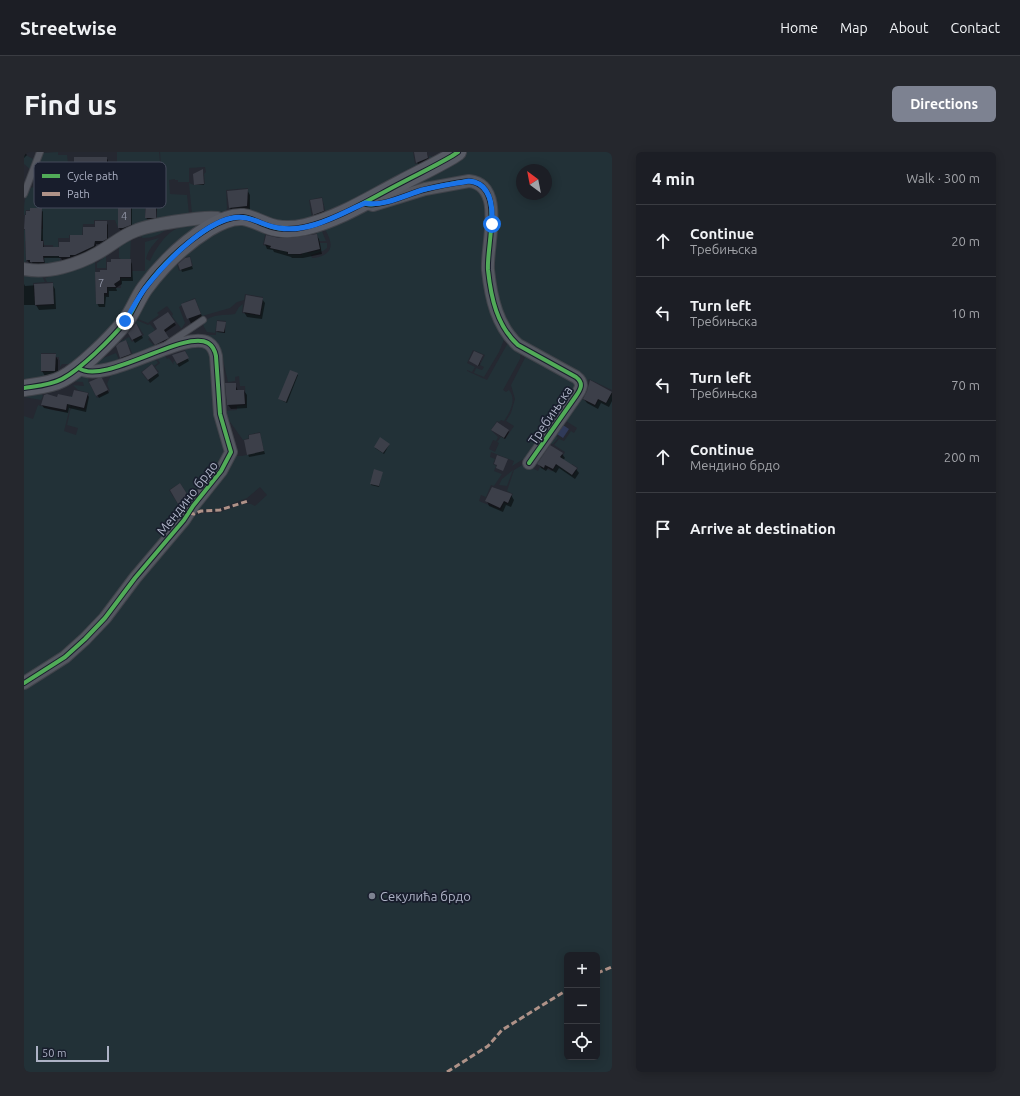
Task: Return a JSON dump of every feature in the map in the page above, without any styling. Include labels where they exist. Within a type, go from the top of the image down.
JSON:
[{"type":"street","points":[[24,388],[49,384],[62,379],[79,368],[125,321],[145,288],[163,266],[209,228],[233,218],[242,217],[278,228],[297,229],[320,223],[365,203],[458,152]]},
{"type":"street","name":"Требињска","points":[[365,203],[373,205],[425,189],[469,181],[475,182],[487,191],[492,216],[488,270],[494,305],[502,325],[510,338],[518,345],[576,377],[581,384],[580,390],[576,396],[529,462]]},
{"type":"street","points":[[24,269],[44,270],[72,264],[99,253],[128,234],[152,226],[202,218],[217,218],[221,222]]},
{"type":"street","name":"Мендино брдо","points":[[24,682],[54,665],[75,649],[105,618],[135,578],[184,520],[193,506],[221,471],[231,452],[220,414],[217,360],[214,350],[208,343],[198,341],[161,350],[139,359],[104,369],[89,371],[79,368]]},
{"type":"lane","points":[[36,162],[40,152]]},
{"type":"lane","points":[[24,194],[34,168]]},
{"type":"lane","name":"Мендино брдо","points":[[161,350],[164,346],[203,320]]},
{"type":"shaded area","points":[[58,152],[58,155],[67,155],[68,162],[40,162],[43,153]]},
{"type":"shaded area","points":[[117,152],[159,152],[160,162],[117,162]]},
{"type":"shaded area","points":[[160,152],[413,152],[415,164],[429,161],[429,156],[440,158],[326,214],[322,197],[309,200],[312,218],[291,225],[247,210],[249,207],[248,188],[226,190],[226,211],[211,214],[192,214],[189,183],[194,185],[205,184],[204,174],[206,172],[205,167],[189,168],[189,182],[178,182],[178,180],[175,179],[169,180],[170,194],[187,195],[189,214],[159,219],[157,218],[157,208],[166,208],[166,162],[161,162]]},
{"type":"shaded area","points":[[465,152],[612,152],[612,390],[589,379],[587,382],[584,381],[518,340],[502,321],[491,255],[483,182],[399,189]]},
{"type":"shaded area","points":[[24,154],[35,160],[31,170],[24,164]]},
{"type":"shaded area","points":[[472,184],[486,197],[487,242],[505,337],[499,352],[484,377],[474,373],[476,368],[482,370],[484,367],[480,365],[485,355],[473,350],[467,363],[475,367],[472,372],[467,371],[487,380],[509,341],[520,350],[520,359],[503,390],[506,392],[509,390],[513,402],[512,406],[504,421],[497,421],[491,430],[498,437],[496,441],[493,440],[489,449],[495,452],[499,443],[497,442],[501,437],[505,439],[514,426],[506,421],[511,413],[515,399],[511,385],[527,354],[579,383],[530,455],[512,466],[514,461],[491,452],[490,457],[495,459],[493,464],[496,466],[494,471],[502,474],[494,486],[491,485],[486,497],[481,495],[479,501],[501,510],[504,503],[508,504],[513,494],[507,491],[514,470],[524,464],[538,471],[540,467],[552,471],[559,463],[568,468],[567,472],[573,476],[578,468],[572,464],[570,467],[560,461],[565,452],[554,445],[559,439],[564,441],[571,431],[574,433],[577,428],[566,421],[562,422],[555,434],[558,438],[553,444],[547,443],[578,397],[595,406],[599,400],[606,404],[612,394],[612,1072],[24,1072],[24,684],[48,670],[193,516],[203,513],[218,513],[242,504],[251,504],[255,506],[267,495],[260,487],[247,498],[214,510],[205,509],[194,513],[234,456],[242,456],[264,451],[260,432],[248,435],[249,438],[243,440],[223,414],[220,357],[224,381],[224,411],[237,410],[237,406],[246,405],[245,386],[240,386],[239,376],[235,377],[235,381],[228,382],[221,351],[196,336],[216,335],[216,332],[225,333],[226,321],[217,320],[215,333],[207,332],[203,323],[214,316],[235,314],[239,307],[243,304],[242,313],[261,316],[263,297],[245,294],[244,300],[237,302],[230,308],[202,316],[195,298],[181,304],[179,307],[185,323],[182,328],[172,316],[173,314],[167,306],[157,313],[159,315],[148,323],[133,317],[140,305],[176,261],[179,271],[193,266],[190,256],[183,258],[203,238],[235,222],[266,230],[263,245],[279,251],[283,235],[287,234],[287,254],[302,255],[303,233],[308,253],[321,250],[320,243],[327,243],[327,248],[323,251],[311,255],[312,258],[316,258],[328,252],[331,246],[324,227],[345,217],[419,193]]},
{"type":"shaded area","points":[[32,187],[34,188],[34,208],[26,210],[24,215],[27,192]]},
{"type":"shaded area","points":[[42,208],[118,208],[118,228],[115,220],[94,220],[94,224],[83,224],[82,235],[69,235],[69,238],[58,238],[60,262],[45,265],[44,257],[54,256],[53,245],[44,245],[44,240],[25,241],[26,261],[24,265],[24,230],[43,229]]},
{"type":"shaded area","points":[[131,208],[145,208],[145,218],[147,219],[147,222],[131,228]]},
{"type":"shaded area","points":[[204,222],[122,318],[75,364],[62,364],[60,367],[60,360],[59,357],[56,357],[56,353],[41,353],[41,372],[65,371],[24,383],[24,272],[42,276],[45,282],[33,283],[35,306],[54,305],[53,282],[47,282],[45,278],[51,276],[51,272],[95,261],[96,304],[104,304],[104,296],[108,295],[108,288],[121,288],[121,278],[131,278],[132,271],[145,271],[145,242],[159,238],[147,256],[146,259],[150,261],[154,252],[172,231],[182,226]]},
{"type":"shaded area","points":[[165,226],[168,227],[166,230],[153,237],[143,238],[137,234],[131,236],[130,262],[121,261],[119,258],[119,242],[134,233]]},
{"type":"shaded area","points":[[321,229],[326,241],[319,241],[316,231]]},
{"type":"shaded area","points":[[106,256],[106,268],[97,268],[97,263]]},
{"type":"shaded area","points":[[134,319],[148,325],[150,324],[155,330],[152,332],[153,335],[148,339],[155,347],[159,347],[127,361],[101,368],[94,368],[92,365],[93,362],[116,353],[120,362],[121,360],[133,355],[126,340],[118,343],[129,337],[132,342],[144,335],[135,321],[133,321]]},
{"type":"shaded area","points":[[183,346],[209,347],[228,452],[192,501],[180,483],[169,490],[181,509],[187,506],[188,509],[85,637],[24,681],[24,416],[33,419],[38,405],[52,410],[67,412],[70,396],[72,396],[69,405],[71,406],[64,431],[76,435],[78,428],[67,425],[70,411],[72,407],[85,410],[89,393],[78,390],[73,385],[84,386],[83,382],[69,381],[86,375],[97,398],[110,391],[107,384],[111,375],[109,372],[89,378],[103,371],[152,358],[158,363],[154,366],[152,364],[141,372],[148,381],[159,372],[155,367],[160,363],[153,357],[163,352],[167,359],[169,358],[174,365],[173,362],[175,361],[177,365],[189,358]]},
{"type":"shaded area","points":[[40,392],[43,396],[41,400],[24,397],[24,393]]},
{"type":"shaded area","points":[[513,470],[507,486],[499,485],[502,479]]},
{"type":"water","points":[[563,425],[569,429],[563,438],[557,434]]},
{"type":"building","points":[[414,152],[427,152],[428,158],[416,163]]},
{"type":"building","points":[[74,157],[107,157],[107,162],[74,162]]},
{"type":"building","points":[[203,169],[204,184],[194,185],[193,174]]},
{"type":"building","points":[[248,189],[247,206],[229,208],[227,191]]},
{"type":"building","points":[[322,198],[324,211],[313,215],[310,200]]},
{"type":"building","points":[[30,208],[42,208],[41,241],[43,241],[43,247],[59,247],[59,242],[70,242],[70,235],[83,235],[83,227],[95,227],[95,221],[107,221],[107,239],[103,241],[95,241],[94,246],[75,255],[70,255],[70,257],[43,256],[44,262],[30,262],[30,260],[26,260],[24,229],[26,211],[30,211]]},
{"type":"building","points":[[118,208],[131,208],[131,225],[118,228]]},
{"type":"building","points":[[146,208],[156,208],[156,218],[145,218]]},
{"type":"building","points":[[317,234],[320,249],[300,254],[288,254],[288,252],[270,248],[271,246],[264,244],[266,235],[279,238],[290,238]]},
{"type":"building","points":[[190,257],[192,266],[180,270],[178,264],[185,258]]},
{"type":"building","points":[[111,259],[131,259],[131,277],[120,277],[120,280],[114,284],[116,287],[107,287],[107,293],[104,293],[104,304],[96,304],[95,272],[107,270],[107,262],[111,262]]},
{"type":"building","points":[[53,283],[54,304],[35,305],[34,284]]},
{"type":"building","points":[[246,295],[263,298],[260,315],[243,312]]},
{"type":"building","points":[[195,299],[201,314],[187,319],[181,304]]},
{"type":"building","points":[[168,312],[175,322],[164,330],[169,338],[155,345],[148,335],[157,329],[153,322]]},
{"type":"building","points":[[217,321],[226,322],[224,332],[216,331]]},
{"type":"building","points":[[136,323],[142,335],[132,340],[128,333]]},
{"type":"building","points":[[126,340],[131,354],[120,358],[116,346]]},
{"type":"building","points":[[185,351],[189,358],[177,364],[172,355]]},
{"type":"building","points":[[474,351],[483,355],[478,366],[469,361]]},
{"type":"building","points":[[41,354],[56,354],[55,371],[41,371]]},
{"type":"building","points":[[152,364],[158,373],[148,380],[142,372]]},
{"type":"building","points":[[290,370],[298,373],[286,402],[278,399]]},
{"type":"building","points":[[102,378],[108,390],[96,396],[89,382]]},
{"type":"building","points":[[590,380],[612,392],[606,403],[598,399],[595,405],[583,399]]},
{"type":"building","points":[[225,383],[236,383],[236,390],[244,390],[245,404],[227,405]]},
{"type":"building","points":[[74,390],[88,393],[84,408],[67,404],[66,410],[41,405],[44,395],[47,394],[57,397],[58,394],[72,397]]},
{"type":"building","points":[[497,422],[509,430],[504,438],[491,430]]},
{"type":"building","points":[[260,433],[264,451],[247,455],[244,440],[249,439],[249,435]]},
{"type":"building","points":[[380,437],[390,444],[383,453],[374,447]]},
{"type":"building","points":[[550,445],[563,453],[560,457],[577,468],[572,475],[556,464],[553,469],[545,465],[544,468],[537,464]]},
{"type":"building","points":[[497,455],[508,459],[503,471],[496,468],[497,465],[494,464]]},
{"type":"building","points":[[374,469],[383,472],[379,486],[370,484]]},
{"type":"building","points":[[180,483],[189,497],[178,504],[170,490]]},
{"type":"building","points":[[492,487],[512,494],[508,503],[504,501],[500,508],[485,501]]},
{"type":"marked path","points":[[189,513],[194,514],[201,511],[220,510],[248,501]]},
{"type":"marked path","points":[[600,972],[612,967]]},
{"type":"marked path","points":[[447,1072],[488,1046],[502,1030],[564,992]]},
{"type":"cycle path","points":[[24,388],[58,381],[87,361],[125,322],[145,288],[166,263],[191,240],[213,226],[234,217],[249,218],[280,229],[300,228],[318,223],[354,208],[458,152]]},
{"type":"cycle path","points":[[366,204],[379,204],[417,192],[469,181],[480,185],[487,193],[491,205],[492,218],[488,270],[493,301],[500,320],[505,329],[518,345],[576,377],[579,379],[581,384],[578,393],[529,463]]},
{"type":"cycle path","points":[[24,683],[65,657],[105,618],[135,578],[184,520],[193,506],[221,471],[231,452],[220,414],[216,356],[214,349],[208,343],[197,341],[181,344],[106,370],[91,372],[79,368]]},
{"type":"place","name":"Секулића брдо","points":[[372,896]]},
{"type":"route","points":[[125,321],[145,288],[163,266],[209,228],[233,218],[242,217],[268,226],[297,229],[320,223],[365,203],[373,205],[425,189],[469,181],[475,182],[487,191],[492,208],[492,224]]}]
